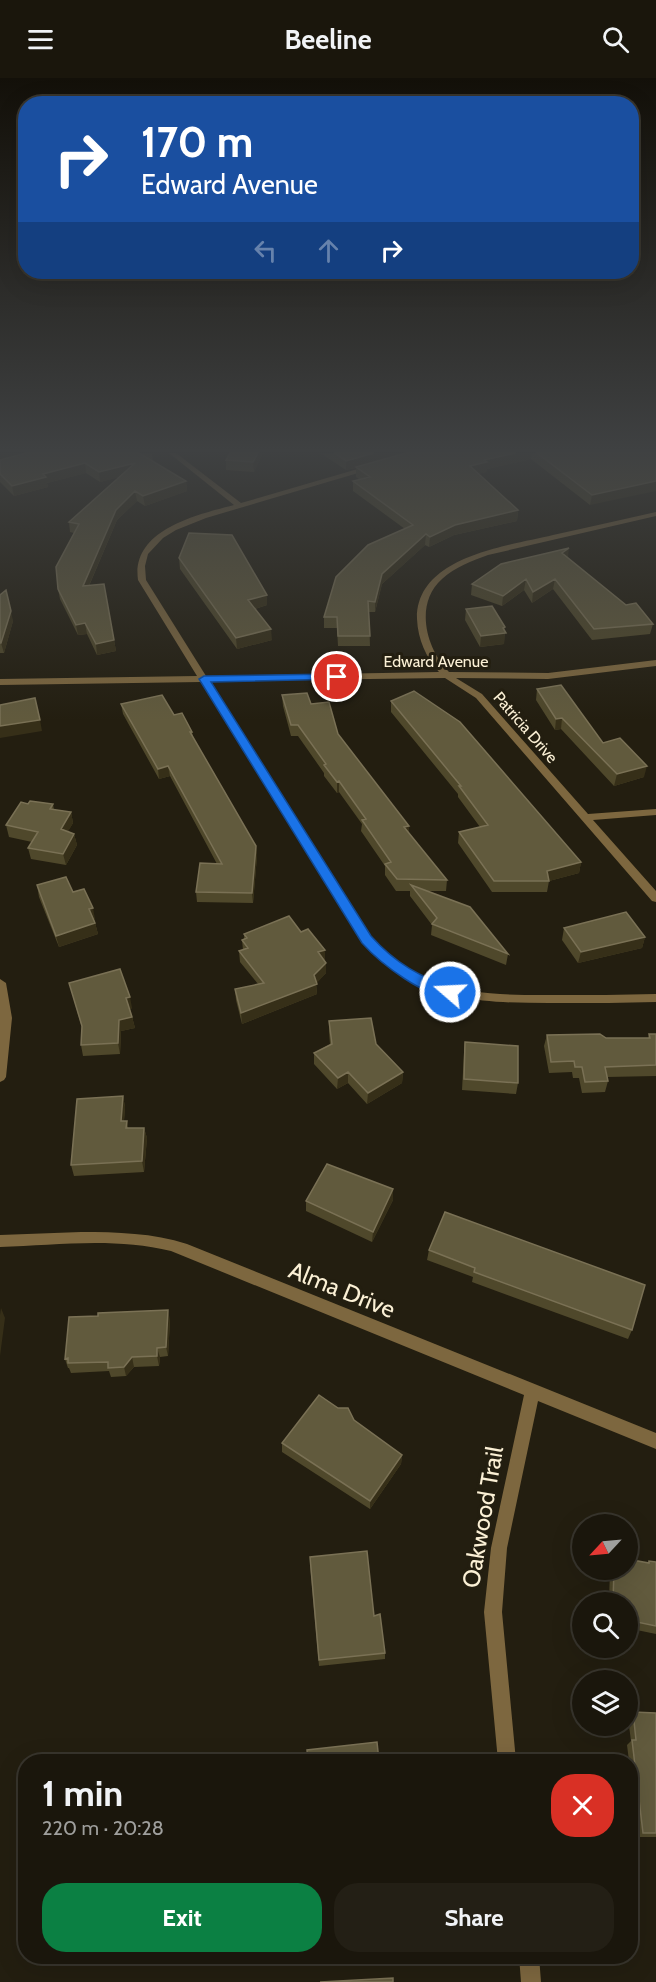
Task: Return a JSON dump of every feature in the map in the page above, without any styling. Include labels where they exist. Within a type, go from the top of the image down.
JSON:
[{"type":"street","points":[[155,542],[148,547],[140,567],[142,580],[366,940],[380,955],[406,974],[433,987],[468,996],[500,1000],[656,998]]},
{"type":"street","name":"Patricia Drive","points":[[535,542],[486,553],[449,570],[427,591],[422,603],[424,646],[447,675],[479,696],[656,898]]},
{"type":"street","name":"Edward Avenue","points":[[0,682],[447,675],[548,676],[656,663]]},
{"type":"street","points":[[584,817],[656,812]]},
{"type":"street","points":[[0,983],[5,999],[7,1022],[0,1077]]},
{"type":"street","name":"Alma Drive","points":[[0,1241],[128,1239],[163,1243],[196,1253],[227,1268],[656,1441]]},
{"type":"street","name":"Oakwood Trail","points":[[506,1754],[493,1612],[499,1548],[532,1391]]},
{"type":"street","points":[[530,1964],[531,1982]]},
{"type":"building","points":[[69,542],[102,542],[83,586],[104,584],[114,640],[96,644],[85,623],[76,625],[58,589],[56,567]]},
{"type":"building","points":[[185,542],[236,542],[267,595],[248,600],[271,629],[236,638],[179,558]]},
{"type":"building","points":[[375,542],[417,542],[382,574],[375,602],[368,601],[370,636],[338,636],[337,617],[324,617],[336,577],[368,545]]},
{"type":"building","points":[[569,548],[562,553],[626,605],[636,603],[653,624],[594,629],[555,579],[533,592],[526,579],[503,596],[472,584],[501,564]]},
{"type":"building","points":[[6,590],[11,611],[0,643],[0,595]]},
{"type":"building","points":[[492,606],[505,627],[503,628],[506,633],[481,636],[466,609]]},
{"type":"building","points":[[561,685],[603,743],[620,738],[647,766],[617,774],[562,718],[556,719],[537,689]]},
{"type":"building","points":[[414,691],[460,722],[581,862],[547,871],[549,881],[494,881],[459,832],[488,825],[459,786],[461,786],[391,701]]},
{"type":"building","points":[[307,693],[311,704],[329,702],[338,734],[409,826],[404,827],[447,880],[397,879],[385,864],[391,862],[362,820],[366,819],[339,781],[337,782],[324,765],[326,764],[298,725],[291,725],[282,695]]},
{"type":"building","points":[[162,695],[174,715],[182,713],[192,732],[190,732],[256,846],[252,893],[196,892],[200,863],[222,864],[168,766],[158,769],[121,704]]},
{"type":"building","points":[[35,698],[40,720],[0,726],[0,705]]},
{"type":"building","points":[[30,801],[53,804],[50,809],[71,812],[61,829],[74,834],[63,854],[28,848],[38,832],[6,825],[21,802],[28,804]]},
{"type":"building","points":[[66,877],[73,892],[84,889],[93,908],[89,909],[95,923],[56,936],[37,885]]},
{"type":"building","points":[[411,885],[470,907],[508,954],[432,924],[437,918]]},
{"type":"building","points":[[626,912],[645,937],[581,952],[564,928]]},
{"type":"building","points":[[289,916],[301,932],[308,929],[325,950],[318,952],[326,963],[314,975],[317,984],[241,1013],[235,989],[264,983],[239,951],[248,948],[242,940],[247,938],[244,934]]},
{"type":"building","points":[[120,969],[130,997],[126,998],[132,1017],[119,1020],[118,1043],[81,1045],[82,1026],[69,983]]},
{"type":"building","points":[[371,1018],[376,1044],[403,1072],[368,1093],[348,1072],[338,1078],[314,1053],[332,1044],[329,1021]]},
{"type":"building","points":[[600,1034],[606,1038],[650,1038],[649,1034],[656,1034],[656,1065],[605,1067],[608,1081],[585,1082],[582,1067],[575,1067],[574,1061],[551,1062],[547,1035]]},
{"type":"building","points":[[465,1042],[518,1046],[518,1083],[464,1079]]},
{"type":"building","points":[[123,1096],[121,1121],[127,1121],[126,1128],[144,1128],[142,1161],[71,1165],[77,1099]]},
{"type":"building","points":[[327,1164],[393,1189],[373,1232],[306,1201]]},
{"type":"building","points":[[445,1212],[645,1285],[632,1330],[474,1272],[475,1268],[429,1250]]},
{"type":"building","points":[[168,1310],[166,1347],[157,1348],[157,1356],[132,1357],[124,1367],[108,1368],[108,1362],[68,1363],[68,1358],[65,1359],[69,1317],[98,1316],[98,1313]]},
{"type":"building","points":[[319,1395],[338,1408],[348,1408],[354,1420],[402,1455],[370,1501],[282,1443]]},
{"type":"building","points":[[367,1551],[374,1616],[380,1614],[385,1653],[319,1660],[310,1557]]},
{"type":"building","points":[[638,1561],[656,1562],[656,1626],[638,1622],[638,1592],[613,1592],[614,1580],[638,1580]]},
{"type":"building","points":[[638,1712],[656,1713],[656,1833],[643,1833],[638,1791],[638,1754],[634,1754],[632,1740],[636,1740],[636,1736],[638,1736]]},
{"type":"building","points":[[377,1742],[378,1754],[307,1754],[307,1750]]},
{"type":"building","points":[[393,1978],[393,1982],[320,1982]]},
{"type":"route","points":[[337,677],[204,679],[366,940],[380,955],[406,974],[433,987],[450,992]]}]
